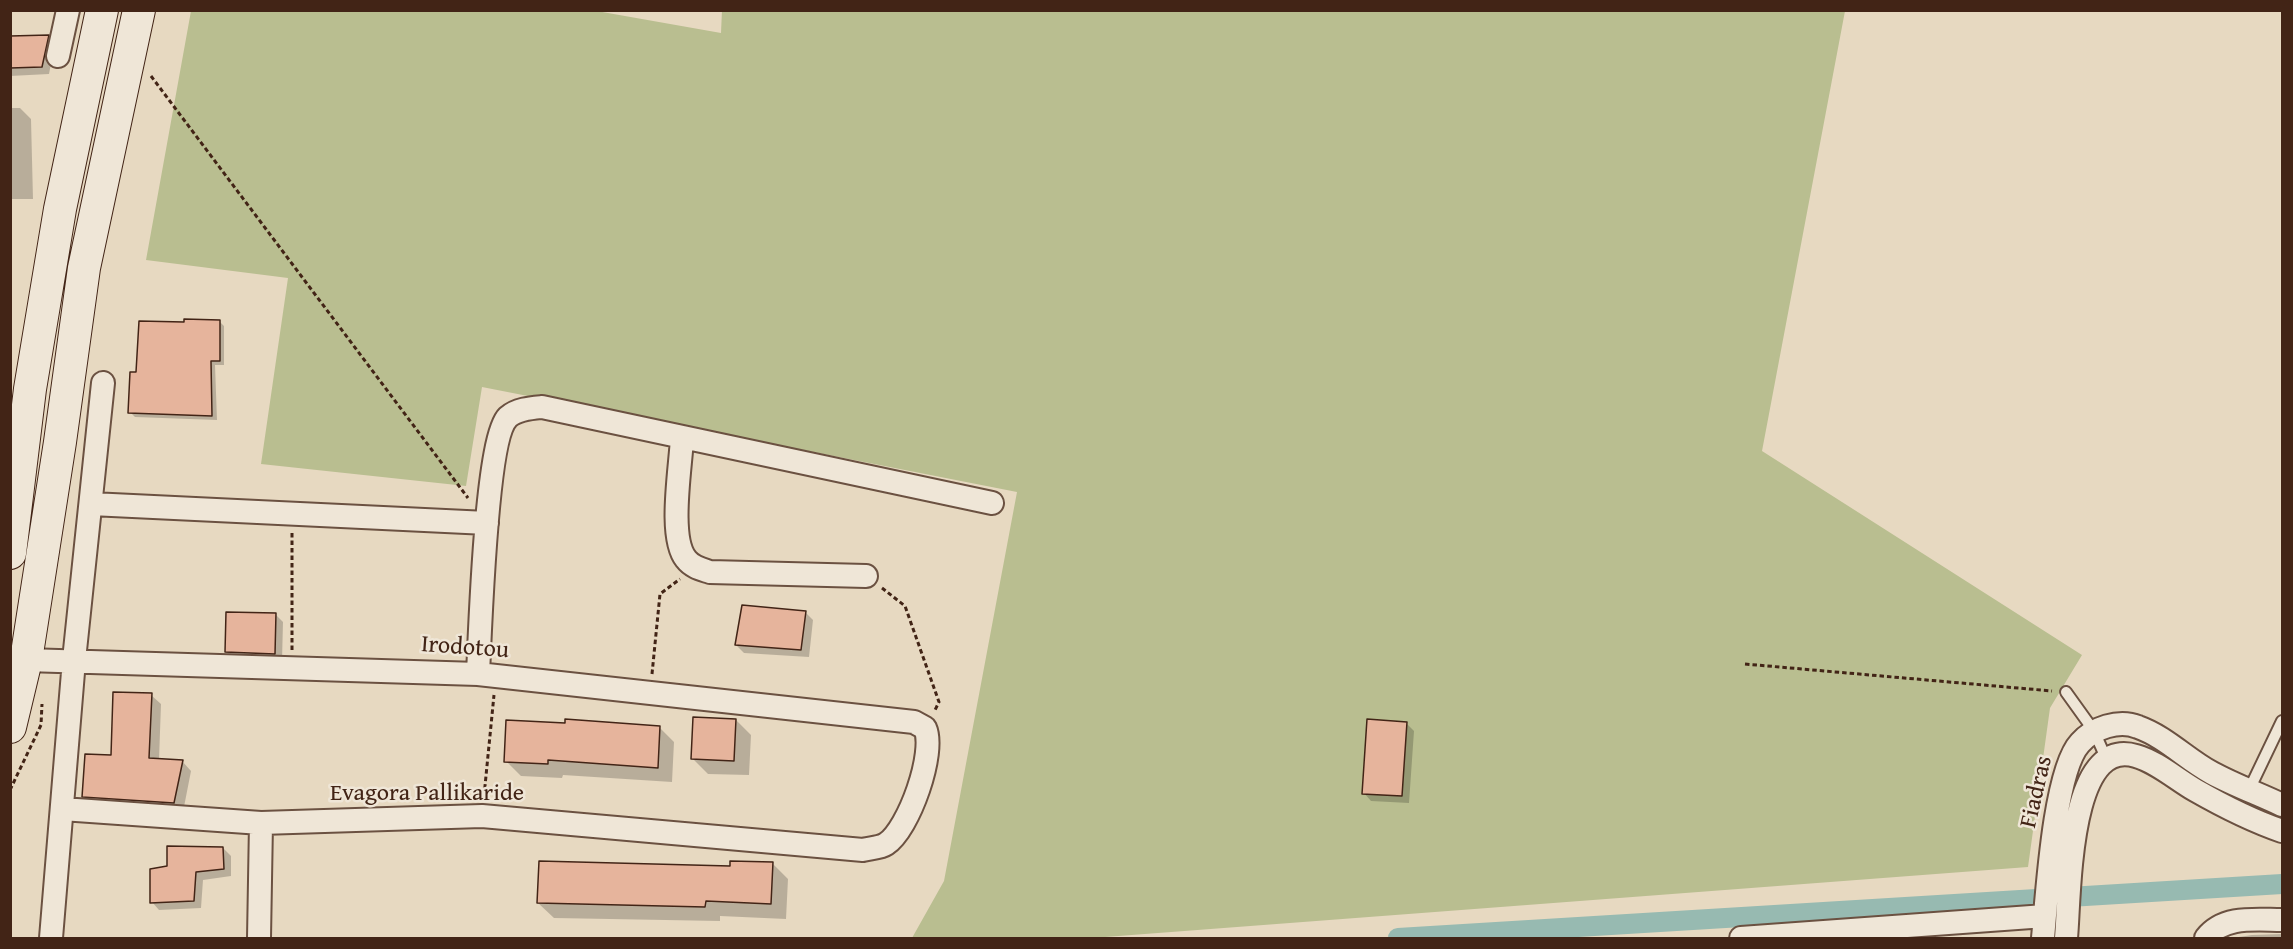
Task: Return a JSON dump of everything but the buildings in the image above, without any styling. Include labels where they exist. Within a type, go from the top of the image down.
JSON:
[{"type":"main road","points":[[10,553],[20,390],[102,10]]},
{"type":"main road","points":[[10,727],[26,660],[84,268],[139,10]]},
{"type":"street","points":[[58,56],[69,10]]},
{"type":"street","points":[[51,939],[74,660],[103,383]]},
{"type":"street","points":[[487,675],[487,523],[495,451],[501,427],[508,417],[519,411],[542,407],[992,503]]},
{"type":"street","points":[[682,437],[678,540],[686,559],[695,567],[710,572],[866,576]]},
{"type":"street","points":[[91,504],[487,523]]},
{"type":"street","name":"Irodotou","points":[[26,660],[487,675],[899,720],[925,728]]},
{"type":"street","points":[[2094,731],[2115,724],[2137,726],[2168,742],[2211,772],[2283,805]]},
{"type":"street","name":"Evagora Pallikaride","points":[[62,809],[261,823],[482,816],[863,850],[885,845],[898,833],[908,816],[929,751],[930,738],[925,728]]},
{"type":"street","name":"Fiadras","points":[[2045,921],[2048,876],[2059,802],[2069,762],[2079,743],[2094,731]]},
{"type":"street","points":[[2066,939],[2083,795],[2091,774],[2106,758],[2127,754],[2143,758],[2239,813],[2283,831]]},
{"type":"street","points":[[2239,813],[2249,790]]},
{"type":"street","points":[[259,939],[261,823]]},
{"type":"street","points":[[2206,939],[2212,931],[2228,923],[2283,920]]},
{"type":"street","points":[[1741,939],[2045,921]]},
{"type":"lane","points":[[2066,692],[2094,731],[2106,758]]},
{"type":"lane","points":[[2249,790],[2283,722]]},
{"type":"path","points":[[131,50],[487,523]]},
{"type":"path","points":[[292,514],[292,668]]},
{"type":"path","points":[[650,693],[660,594],[695,567]]},
{"type":"path","points":[[866,576],[905,606],[939,702],[925,728]]},
{"type":"path","points":[[1745,664],[2066,692]]},
{"type":"path","points":[[482,816],[487,675]]},
{"type":"green space","points":[[591,10],[721,33],[722,10],[1845,11],[1762,451],[2082,655],[2050,708],[2028,867],[1092,938],[912,938],[944,881],[1017,492],[482,387],[466,486],[261,464],[288,278],[146,260],[191,11]]},
{"type":"waterway","points":[[1398,938],[2282,884]]}]
